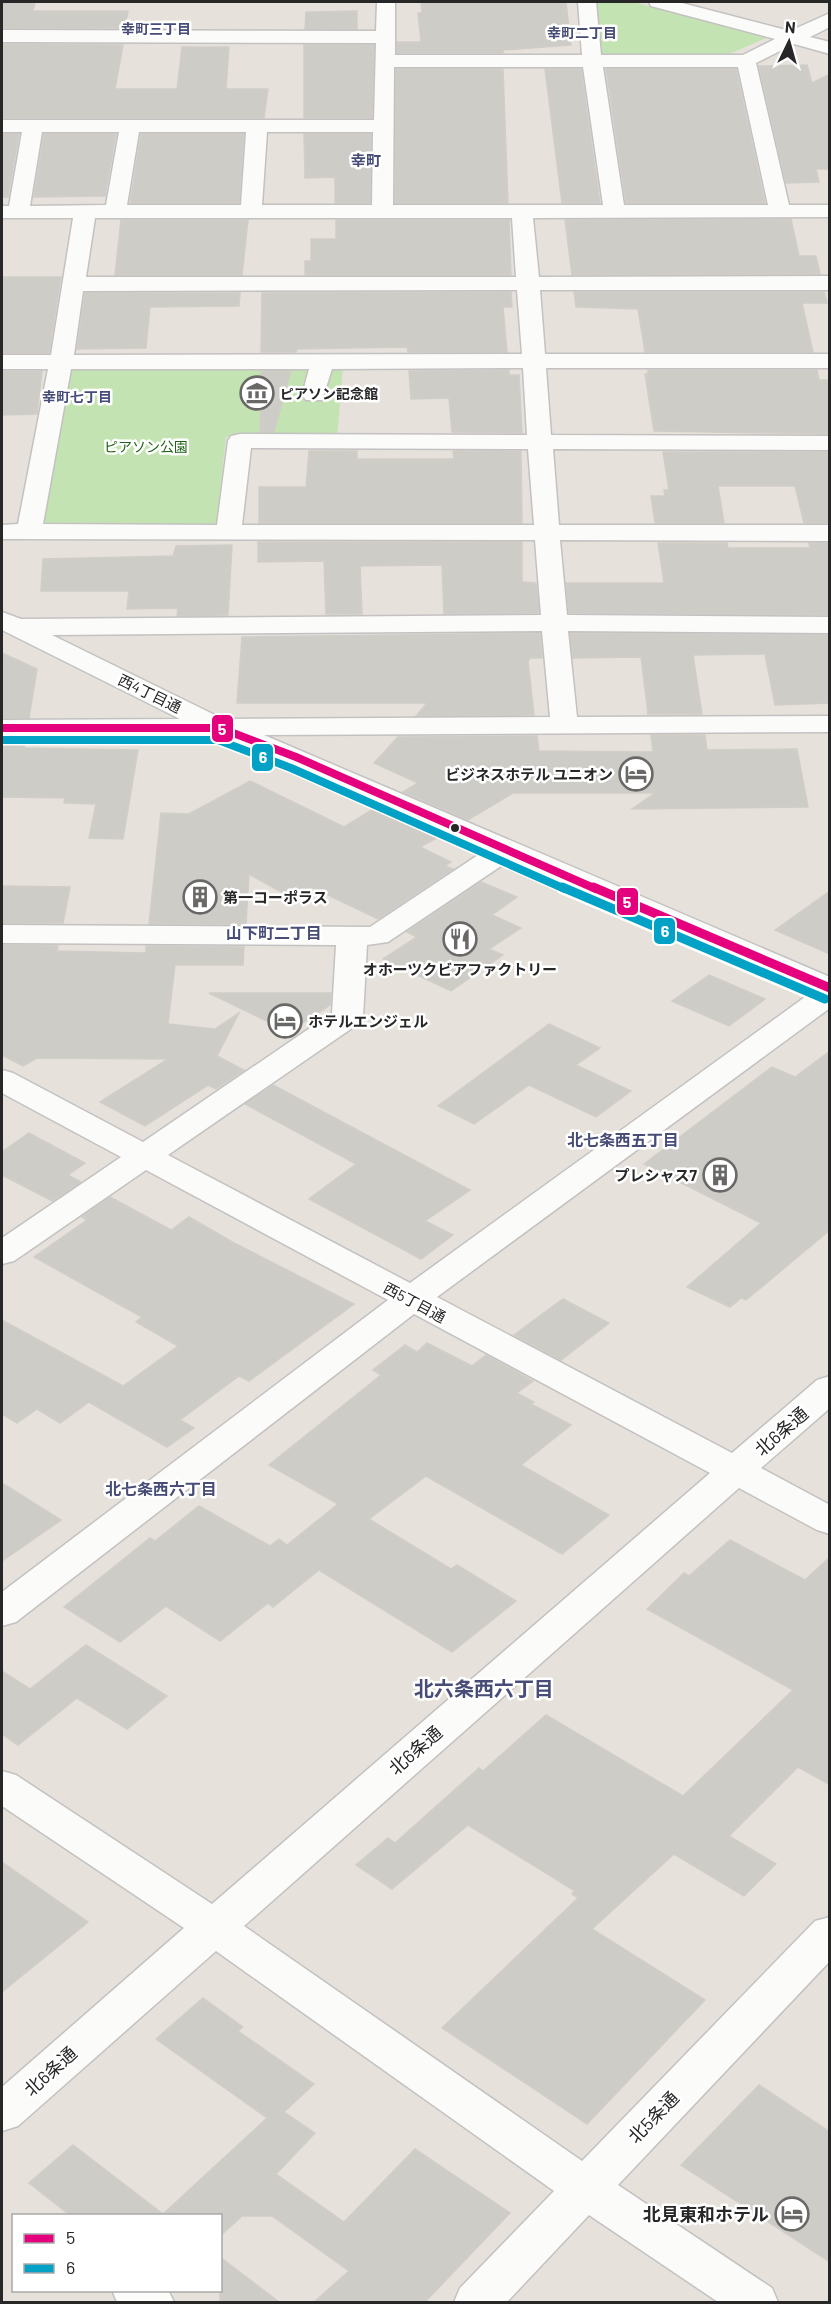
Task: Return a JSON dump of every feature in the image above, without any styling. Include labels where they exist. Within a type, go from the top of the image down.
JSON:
[{"type":"street","points":[[382,211],[386,2]]},
{"type":"street","points":[[587,2],[592,60],[615,211]]},
{"type":"street","points":[[658,2],[830,48]]},
{"type":"street","points":[[385,61],[746,61],[830,19]]},
{"type":"street","points":[[2,36],[385,37]]},
{"type":"street","points":[[746,61],[780,211]]},
{"type":"street","points":[[33,125],[10,212],[830,211]]},
{"type":"street","points":[[116,211],[130,125]]},
{"type":"street","points":[[251,211],[257,125]]},
{"type":"street","points":[[2,126],[384,126]]},
{"type":"street","points":[[28,532],[61,362],[85,211]]},
{"type":"street","points":[[522,211],[564,724]]},
{"type":"street","points":[[73,284],[830,283]]},
{"type":"street","points":[[2,362],[830,361]]},
{"type":"street","points":[[314,395],[322,362]]},
{"type":"street","points":[[229,532],[240,441],[541,444],[830,443]]},
{"type":"street","points":[[2,532],[830,533]]},
{"type":"street","points":[[6,624],[830,625]]},
{"type":"street","name":"西4丁目通","points":[[6,624],[220,728],[296,757],[830,991]]},
{"type":"street","points":[[2,728],[830,724]]},
{"type":"street","points":[[2,934],[377,936],[505,850]]},
{"type":"street","points":[[2,1253],[347,1017],[352,936]]},
{"type":"street","points":[[2,1612],[410,1300],[830,991]]},
{"type":"street","name":"西5丁目通","points":[[2,1080],[143,1158],[830,1521]]},
{"type":"street","name":"北6条通","points":[[2,2114],[213,1926],[830,1388]]},
{"type":"street","points":[[2,1785],[213,1926],[585,2188],[755,2302]]},
{"type":"street","name":"北5条通","points":[[477,2302],[830,1933]]},
{"type":"street","points":[[138,2292],[150,2302]]},
{"type":"green space","points":[[595,2],[633,2],[771,36],[727,55],[599,54]]},
{"type":"green space","name":"ピアソン公園","points":[[69,368],[343,368],[337,438],[226,437],[216,526],[41,525]]},
{"type":"building","points":[[2,2],[35,2],[33,11],[128,11],[125,28],[2,28]]},
{"type":"building","points":[[421,2],[566,2],[571,45],[503,50],[503,53],[397,53],[397,42],[421,42],[418,13],[422,13]]},
{"type":"building","points":[[357,11],[357,29],[305,29],[306,12]]},
{"type":"building","points":[[2,44],[123,45],[115,89],[177,89],[182,47],[229,47],[226,89],[268,89],[264,118],[2,118]]},
{"type":"building","points":[[304,45],[374,45],[372,118],[304,118]]},
{"type":"building","points":[[807,65],[812,83],[830,74],[830,169],[816,169],[819,182],[786,183],[759,66]]},
{"type":"building","points":[[396,69],[503,69],[508,203],[395,203]]},
{"type":"building","points":[[545,69],[581,69],[600,203],[562,203]]},
{"type":"building","points":[[606,69],[736,69],[765,203],[626,203]]},
{"type":"building","points":[[2,134],[19,134],[8,197],[2,197]]},
{"type":"building","points":[[44,134],[116,134],[105,196],[34,197]]},
{"type":"building","points":[[141,134],[244,134],[239,203],[130,203]]},
{"type":"building","points":[[304,134],[371,134],[370,203],[335,203],[335,177],[305,178]]},
{"type":"building","points":[[791,219],[799,256],[816,256],[820,274],[572,275],[565,220]]},
{"type":"building","points":[[121,220],[248,220],[242,275],[115,275]]},
{"type":"building","points":[[336,220],[509,220],[511,275],[305,275],[305,261],[311,261],[311,239],[336,239]]},
{"type":"building","points":[[2,277],[61,277],[49,353],[2,353]]},
{"type":"building","points":[[511,292],[512,307],[503,307],[507,352],[408,352],[407,347],[261,352],[262,293]]},
{"type":"building","points":[[574,292],[824,292],[827,303],[802,303],[813,352],[645,352],[638,309],[576,307]]},
{"type":"building","points":[[85,293],[240,293],[239,306],[150,307],[146,348],[77,349]]},
{"type":"building","points":[[509,370],[509,375],[519,375],[522,433],[452,432],[449,398],[411,399],[409,371]]},
{"type":"building","points":[[648,370],[817,370],[819,380],[830,380],[830,434],[654,431],[645,374],[648,374]]},
{"type":"building","points":[[2,371],[42,371],[37,414],[2,415]]},
{"type":"building","points":[[261,371],[291,371],[274,432],[260,432]]},
{"type":"building","points":[[309,451],[357,451],[357,459],[454,459],[453,451],[521,451],[522,523],[259,523],[259,487],[306,487]]},
{"type":"building","points":[[663,452],[830,452],[830,523],[804,523],[795,486],[718,486],[724,523],[655,523],[651,496],[665,496],[664,490],[669,490]]},
{"type":"building","points":[[258,542],[522,542],[522,582],[536,583],[539,613],[444,614],[442,565],[360,566],[362,614],[326,614],[324,561],[258,562]]},
{"type":"building","points":[[658,543],[727,543],[728,548],[810,548],[809,543],[830,543],[830,615],[569,613],[566,583],[664,583]]},
{"type":"building","points":[[232,545],[228,615],[177,616],[178,608],[127,609],[129,591],[41,591],[43,559],[173,556],[176,546]]},
{"type":"building","points":[[540,633],[542,658],[530,658],[528,661],[534,715],[416,716],[427,703],[237,703],[242,637]]},
{"type":"building","points":[[570,633],[830,635],[830,703],[775,705],[765,654],[693,655],[702,714],[648,714],[641,657],[573,658]]},
{"type":"building","points":[[2,653],[37,669],[29,718],[2,718]]},
{"type":"building","points":[[651,735],[705,735],[707,750],[797,749],[808,807],[632,809],[655,793],[513,793],[468,820],[403,792],[418,783],[374,763],[398,737],[537,736],[539,751],[653,752]]},
{"type":"building","points":[[2,738],[26,738],[24,748],[138,750],[123,839],[89,838],[96,804],[64,803],[65,798],[2,797]]},
{"type":"building","points":[[250,781],[344,827],[378,806],[442,835],[420,847],[451,862],[445,866],[453,869],[378,919],[311,887],[292,898],[249,874],[246,924],[149,924],[161,813],[189,814]]},
{"type":"building","name":"オホーツクビアファクトリー","points":[[481,882],[517,897],[492,915],[521,928],[489,949],[503,955],[451,991],[383,959],[417,937],[407,932]]},
{"type":"building","points":[[2,886],[70,887],[63,923],[2,923]]},
{"type":"building","points":[[830,891],[830,954],[775,930]]},
{"type":"building","points":[[2,945],[58,946],[57,951],[146,953],[146,946],[244,947],[243,965],[175,965],[168,1024],[215,1029],[239,1013],[217,1056],[244,1070],[216,1089],[208,1085],[145,1126],[100,1102],[168,1059],[37,1058],[23,1066],[2,1055]]},
{"type":"building","points":[[709,975],[765,999],[729,1026],[672,1001]]},
{"type":"building","points":[[209,993],[331,993],[330,1005],[289,1032]]},
{"type":"building","points":[[549,1024],[600,1048],[576,1065],[631,1091],[596,1117],[529,1085],[474,1124],[438,1106]]},
{"type":"building","points":[[830,1051],[830,1230],[746,1300],[741,1298],[730,1307],[687,1287],[761,1223],[644,1164],[772,1067],[795,1077]]},
{"type":"building","points":[[273,1085],[470,1190],[425,1221],[453,1235],[421,1259],[309,1199],[356,1164],[245,1104]]},
{"type":"building","points":[[29,1133],[85,1163],[68,1175],[81,1182],[52,1201],[2,1175],[2,1152]]},
{"type":"building","points":[[110,1197],[171,1230],[189,1217],[234,1243],[354,1304],[249,1381],[239,1376],[180,1420],[194,1428],[167,1447],[89,1402],[60,1423],[37,1409],[17,1423],[2,1414],[2,1320],[123,1386],[178,1346],[136,1322],[142,1317],[34,1257],[87,1220],[82,1217]]},
{"type":"building","points":[[563,1299],[609,1323],[561,1360],[514,1335]]},
{"type":"building","points":[[427,1343],[472,1366],[486,1355],[533,1381],[517,1393],[534,1402],[531,1404],[571,1425],[521,1465],[609,1515],[562,1554],[426,1476],[369,1519],[451,1569],[457,1565],[516,1601],[452,1652],[319,1570],[273,1607],[268,1603],[220,1641],[166,1606],[120,1642],[64,1607],[150,1538],[155,1541],[199,1506],[270,1546],[279,1539],[287,1545],[338,1504],[269,1465],[381,1375],[373,1370],[405,1345],[417,1352]]},
{"type":"building","points":[[2,1483],[61,1520],[2,1561]]},
{"type":"building","points":[[730,1540],[805,1580],[830,1557],[830,1785],[798,1767],[729,1836],[776,1864],[744,1896],[674,1854],[592,1929],[705,2000],[587,2124],[442,2028],[578,1898],[572,1894],[575,1891],[468,1825],[392,1889],[356,1865],[388,1838],[395,1843],[479,1768],[483,1771],[546,1715],[683,1796],[793,1690],[647,1609],[684,1573],[689,1576]]},
{"type":"building","points":[[86,1645],[167,1696],[127,1729],[77,1698],[18,1745],[2,1734],[2,1671],[30,1689]]},
{"type":"building","points":[[2,1862],[88,1922],[2,1992]]},
{"type":"building","points":[[203,1998],[243,2027],[238,2031],[314,2084],[284,2112],[315,2133],[276,2174],[344,2222],[415,2149],[510,2213],[425,2302],[314,2302],[349,2271],[272,2216],[242,2216],[222,2234],[222,2214],[163,2214],[267,2118],[156,2039]]},
{"type":"building","name":"北見東和ホテル","points":[[759,2085],[830,2132],[830,2262],[681,2165]]},
{"type":"building","points":[[73,2145],[163,2214],[68,2214],[29,2183]]},
{"type":"building","points":[[222,2259],[279,2302],[220,2302]]},
{"type":"transit line","name":"5","points":[[2,728],[220,728],[296,757],[505,850],[830,988]]},
{"type":"transit line","name":"6","points":[[2,740],[218,740],[291,768],[500,861],[825,999]]},
{"type":"place","name":"ピアソン記念館","points":[[257,393]]},
{"type":"place","name":"ビジネスホテル ユニオン","points":[[636,774]]},
{"type":"place","name":"第一コーポラス","points":[[200,897]]},
{"type":"place","name":"オホーツクビアファクトリー","points":[[460,939]]},
{"type":"place","name":"ホテルエンジェル","points":[[285,1021]]},
{"type":"place","name":"プレシャス7","points":[[720,1175]]},
{"type":"place","name":"北見東和ホテル","points":[[792,2214]]},
{"type":"district","name":"幸町三丁目","points":[[156,28]]},
{"type":"district","name":"幸町二丁目","points":[[582,32]]},
{"type":"district","name":"幸町","points":[[366,160]]},
{"type":"district","name":"幸町七丁目","points":[[77,396]]},
{"type":"district","name":"山下町二丁目","points":[[274,932]]},
{"type":"district","name":"北七条西五丁目","points":[[623,1139]]},
{"type":"district","name":"北七条西六丁目","points":[[161,1488]]},
{"type":"district","name":"北六条西六丁目","points":[[484,1688]]}]
